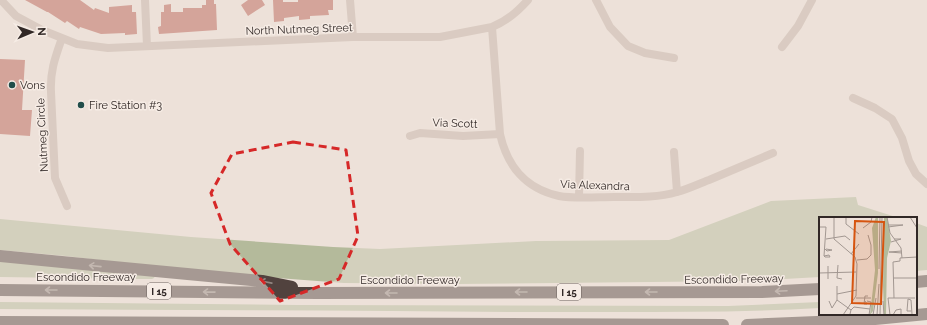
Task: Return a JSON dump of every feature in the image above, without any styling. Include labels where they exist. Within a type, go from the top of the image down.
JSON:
[{"type":"highway","points":[[0,256],[262,281],[318,293]]},
{"type":"highway","points":[[917,282],[927,281]]},
{"type":"highway","name":"Escondido Freeway","points":[[0,290],[318,293],[762,292],[819,289]]},
{"type":"highway","points":[[917,315],[927,314]]},
{"type":"highway","points":[[747,325],[865,320],[917,315]]},
{"type":"highway","points":[[0,322],[723,325]]},
{"type":"street","name":"North Nutmeg Street","points":[[1,0],[16,16],[39,28],[77,44],[108,48],[352,37],[440,37],[492,27],[516,13],[528,0]]},
{"type":"street","points":[[146,0],[147,46]]},
{"type":"street","points":[[350,0],[352,37]]},
{"type":"street","points":[[596,0],[610,27],[628,46],[645,53],[674,58]]},
{"type":"street","points":[[782,47],[798,26],[812,0]]},
{"type":"street","name":"Via Alexandra","points":[[492,27],[502,146],[509,161],[516,171],[533,185],[548,192],[560,196],[579,198],[661,195],[677,192],[773,153]]},
{"type":"street","name":"Nutmeg Circle","points":[[62,38],[50,77],[55,178],[67,206]]},
{"type":"street","points":[[853,98],[875,108],[892,119],[902,138],[909,161],[916,174],[927,184]]},
{"type":"street","name":"Via Scott","points":[[410,136],[420,133],[463,136],[500,134]]},
{"type":"street","points":[[579,198],[580,151]]},
{"type":"street","points":[[674,152],[677,192]]},
{"type":"highlighted area","points":[[293,142],[346,150],[358,236],[339,279],[280,301],[230,244],[211,193],[232,154]]},
{"type":"green space","points":[[856,197],[858,205],[896,217],[819,217],[819,277],[746,281],[457,284],[344,283],[199,272],[66,256],[0,250],[0,219],[191,237],[380,249],[536,241],[669,240],[771,201]]},
{"type":"green space","points":[[917,223],[927,227],[927,270],[917,271]]},
{"type":"green space","points":[[0,260],[155,276],[152,279],[0,277]]},
{"type":"green space","points":[[0,302],[298,305],[728,306],[819,302],[819,308],[743,311],[640,312],[0,309]]},
{"type":"building","points":[[25,0],[80,0],[94,10],[95,8],[109,13],[109,7],[132,5],[132,12],[136,12],[137,34],[101,34],[80,27],[79,29],[67,21],[65,23]]},
{"type":"building","points":[[206,0],[214,0],[214,4],[216,4],[217,30],[159,34],[158,27],[161,26],[161,12],[164,12],[164,5],[171,4],[171,12],[183,12],[183,8],[202,8],[202,5],[206,5]]},
{"type":"building","points":[[248,0],[262,0],[265,5],[248,16],[241,5]]},
{"type":"building","points":[[273,0],[298,2],[298,0],[333,0],[333,10],[328,10],[329,15],[310,16],[310,19],[299,20],[299,16],[284,18],[284,21],[274,22]]},
{"type":"building","name":"Vons","points":[[0,59],[25,60],[22,110],[32,110],[30,136],[0,134]]},
{"type":"place","name":"Vons","points":[[12,85]]},
{"type":"place","name":"Fire Station #3","points":[[81,105]]}]
